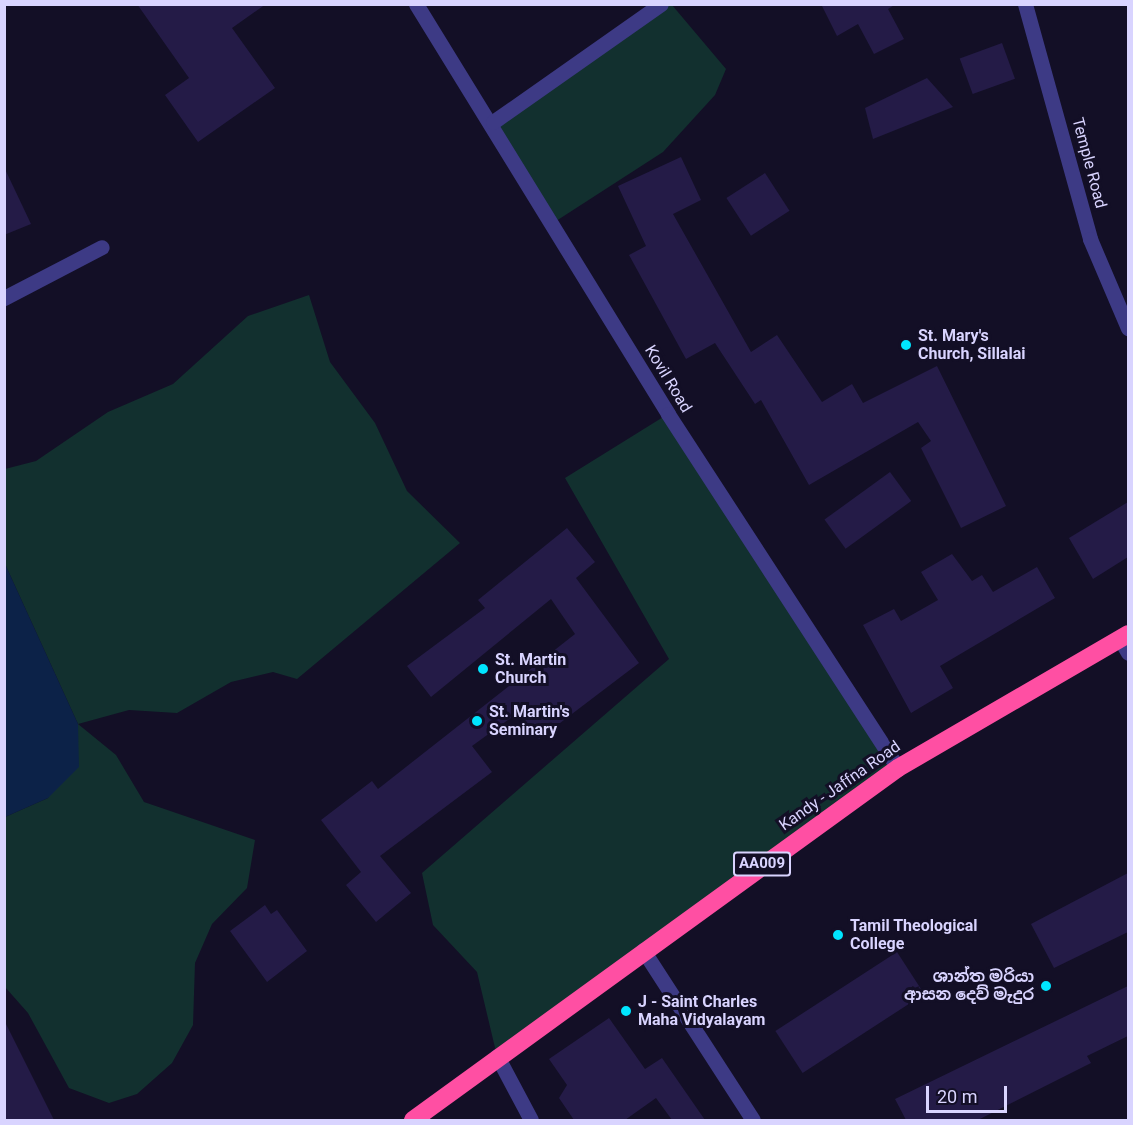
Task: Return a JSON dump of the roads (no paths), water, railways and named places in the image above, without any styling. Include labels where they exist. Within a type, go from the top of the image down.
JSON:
[{"type":"highway","name":"Kandy - Jaffna Road","points":[[413,1120],[643,950],[898,768],[1126,642]]},
{"type":"street","name":"Kovil Road","points":[[416,4],[493,122],[668,414],[898,768]]},
{"type":"street","points":[[493,122],[661,4]]},
{"type":"street","name":"Temple Road","points":[[1025,4],[1090,239],[1128,328]]},
{"type":"street","points":[[4,298],[102,247]]},
{"type":"street","points":[[643,950],[753,1120]]},
{"type":"street","points":[[497,1056],[531,1120]]},
{"type":"water","points":[[5,564],[78,724],[79,767],[48,798],[5,817]]},
{"type":"place","name":"St. Mary's Church, Sillalai","points":[[906,345]]},
{"type":"place","name":"St. Martin Church","points":[[483,669]]},
{"type":"place","name":"St. Martin's Seminary","points":[[477,721]]},
{"type":"place","name":"Tamil Theological College","points":[[838,935]]},
{"type":"place","name":"ශාන්ත මරියා ආසන දෙව් මැදුර","points":[[1046,986]]},
{"type":"place","name":"J - Saint Charles Maha Vidyalayam","points":[[626,1011]]}]
